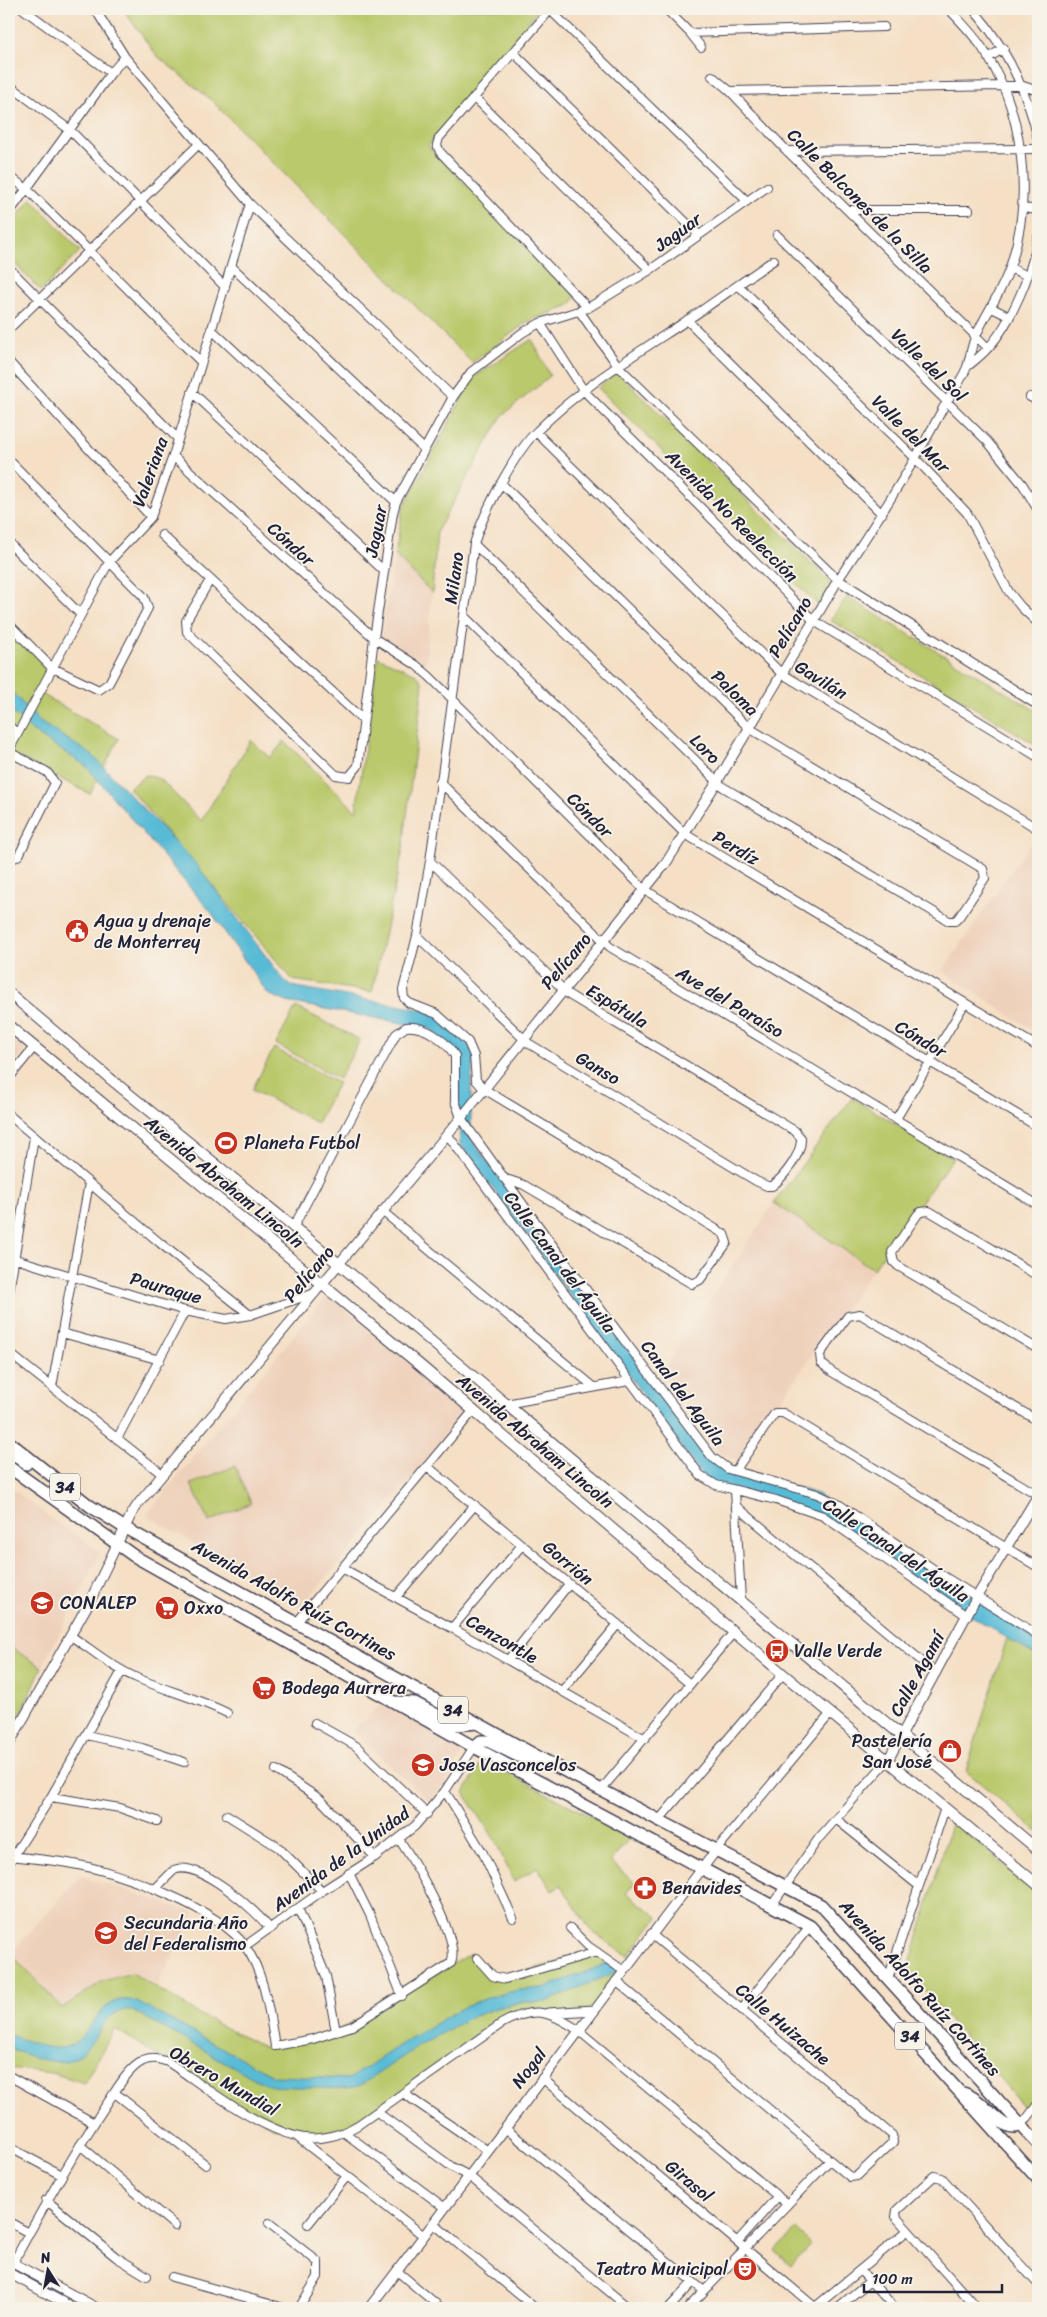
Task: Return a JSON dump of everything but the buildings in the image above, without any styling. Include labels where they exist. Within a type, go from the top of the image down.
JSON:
[{"type":"main road","points":[[9,993],[339,1264],[902,1734],[1038,1850]]},
{"type":"main road","name":"Avenida Abraham Lincoln","points":[[9,1026],[474,1410],[783,1674],[1038,1885]]},
{"type":"main road","name":"Avenida Adolfo Ruíz Cortines","points":[[9,1442],[68,1489],[125,1528],[544,1760],[785,1885]]},
{"type":"main road","points":[[9,1456],[17,1457],[46,1480],[68,1489]]},
{"type":"main road","name":"34","points":[[9,1467],[117,1544],[474,1747],[810,1926],[1038,2179]]},
{"type":"main road","points":[[396,1702],[414,1703],[456,1725],[477,1723]]},
{"type":"main road","points":[[474,1747],[481,1741],[488,1741],[518,1756],[544,1760]]},
{"type":"main road","name":"Avenida Adolfo Ruíz Cortínes","points":[[785,1885],[810,1898],[830,1913],[1022,2125]]},
{"type":"main road","points":[[962,2093],[980,2101],[1007,2127],[1014,2128],[1022,2125]]},
{"type":"main road","name":"34","points":[[1022,2125],[1038,2144]]},
{"type":"street","points":[[23,9],[111,73]]},
{"type":"street","points":[[96,9],[125,57],[250,204],[453,397]]},
{"type":"street","points":[[588,308],[440,152],[437,145],[439,138],[550,9],[746,200]]},
{"type":"street","points":[[666,9],[701,47]]},
{"type":"street","name":"Pelícano","points":[[9,1744],[71,1636],[131,1515],[162,1474],[461,1118],[562,990],[646,890],[685,834],[838,580],[916,459],[966,368],[976,337],[992,308],[1010,268],[1019,237],[1023,208],[1020,150],[1002,86],[988,58],[949,9]]},
{"type":"street","points":[[973,9],[1004,48],[1022,86],[1038,139]]},
{"type":"street","points":[[690,33],[884,27]]},
{"type":"street","points":[[988,58],[1004,48]]},
{"type":"street","points":[[514,53],[699,235]]},
{"type":"street","points":[[9,213],[28,190],[111,73],[125,57]]},
{"type":"street","name":"Calle Balcones de la Silla","points":[[712,76],[730,91],[787,151],[988,348]]},
{"type":"street","points":[[9,85],[70,130],[225,286]]},
{"type":"street","points":[[730,91],[1022,86],[1038,91]]},
{"type":"street","points":[[474,97],[650,270]]},
{"type":"street","points":[[9,329],[198,145]]},
{"type":"street","points":[[787,151],[1038,149]]},
{"type":"street","points":[[9,176],[28,190],[91,251],[201,362]]},
{"type":"street","name":"Jaguar","points":[[210,580],[186,621],[185,628],[336,775],[349,777],[358,766],[383,570],[396,502],[453,397],[472,372],[488,357],[540,323],[588,308],[650,270],[746,200],[767,187]]},
{"type":"street","name":"Valeriana","points":[[9,751],[51,667],[109,562],[151,517],[173,456],[250,204]]},
{"type":"street","points":[[1023,208],[1038,210]]},
{"type":"street","points":[[849,210],[969,210]]},
{"type":"street","name":"Valle del Sol","points":[[777,236],[987,441],[1023,485],[1038,510]]},
{"type":"street","name":"Pelícano","points":[[966,368],[988,348],[1008,316],[1028,276],[1038,237]]},
{"type":"street","name":"Milano","points":[[484,1089],[476,1080],[474,1056],[468,1042],[437,1014],[408,1003],[404,998],[402,990],[417,936],[430,862],[474,544],[478,531],[522,449],[536,432],[584,391],[618,366],[774,260]]},
{"type":"street","points":[[232,267],[424,448]]},
{"type":"street","points":[[9,268],[178,439]]},
{"type":"street","points":[[1010,268],[1028,276]]},
{"type":"street","name":"Valle del Mar","points":[[738,284],[916,459],[966,512],[975,525],[1009,592],[1021,608],[1038,623]]},
{"type":"street","points":[[992,308],[1008,316]]},
{"type":"street","name":"Avenida No Reelección","points":[[580,312],[618,366],[838,580],[1038,705]]},
{"type":"street","points":[[687,320],[882,514]]},
{"type":"street","name":"Avenida No Reelección","points":[[540,323],[584,391],[814,621],[1038,757]]},
{"type":"street","points":[[212,329],[396,502]]},
{"type":"street","points":[[9,362],[151,517]]},
{"type":"street","points":[[192,392],[383,570]]},
{"type":"street","points":[[1030,397],[1038,401]]},
{"type":"street","name":"Gavilán","points":[[536,432],[781,673],[1038,827]]},
{"type":"street","name":"Cóndor","points":[[173,456],[374,638],[416,665],[646,890],[1038,1127]]},
{"type":"street","points":[[9,460],[144,597],[148,604],[147,612],[109,683],[99,690],[51,667],[9,624]]},
{"type":"street","name":"Paloma","points":[[502,484],[749,728],[983,869],[985,873],[980,886],[954,921]]},
{"type":"street","points":[[162,535],[363,720]]},
{"type":"street","points":[[9,543],[80,614]]},
{"type":"street","name":"Loro","points":[[474,544],[718,782],[949,921],[954,921]]},
{"type":"street","name":"Perdíz","points":[[464,616],[685,834],[1038,1047]]},
{"type":"street","points":[[9,726],[17,733]]},
{"type":"street","points":[[9,751],[48,772],[55,783],[19,855],[10,861]]},
{"type":"street","name":"Ave del Paraíso","points":[[440,782],[603,942],[1038,1205]]},
{"type":"street","name":"Espátula","points":[[430,862],[562,990],[795,1131],[800,1138],[799,1151],[783,1175]]},
{"type":"street","name":"Ganso","points":[[417,936],[523,1039],[756,1181],[772,1186],[783,1175]]},
{"type":"street","points":[[896,1119],[965,1003]]},
{"type":"street","points":[[293,1228],[396,1034],[406,1027],[423,1029],[452,1050],[455,1062],[455,1101],[461,1118]]},
{"type":"street","points":[[9,1078],[34,1048]]},
{"type":"street","points":[[484,1089],[724,1234],[727,1239],[725,1247],[700,1280],[692,1284],[524,1185],[503,1178]]},
{"type":"street","points":[[9,1115],[250,1315]]},
{"type":"street","name":"Canal del Aguila","points":[[461,1118],[503,1178],[705,1449],[720,1464],[735,1472],[828,1498],[975,1600],[1038,1635]]},
{"type":"street","name":"Calle Canal del Águila","points":[[447,1134],[700,1475],[716,1485],[776,1500],[823,1516],[968,1614]]},
{"type":"street","points":[[9,1292],[12,1257],[34,1137]]},
{"type":"street","points":[[52,1387],[89,1183]]},
{"type":"street","points":[[1038,1276],[925,1210],[918,1214],[895,1246],[892,1258],[898,1266],[1038,1349]]},
{"type":"street","points":[[382,1211],[594,1388]]},
{"type":"street","name":"Pauraque","points":[[12,1257],[185,1311],[226,1319],[250,1315],[315,1293]]},
{"type":"street","points":[[117,1439],[185,1311]]},
{"type":"street","points":[[1038,1421],[855,1313],[848,1316],[820,1354],[819,1359],[821,1363],[832,1372],[1038,1495]]},
{"type":"street","points":[[62,1333],[160,1360]]},
{"type":"street","points":[[9,1353],[162,1474]]},
{"type":"street","points":[[506,1404],[629,1381]]},
{"type":"street","points":[[297,1622],[474,1410]]},
{"type":"street","points":[[735,1472],[775,1413],[780,1412],[1038,1567]]},
{"type":"street","name":"Gorrión","points":[[427,1466],[690,1684]]},
{"type":"street","points":[[735,1490],[741,1601]]},
{"type":"street","name":"Calle Agamí","points":[[772,1905],[806,1855],[888,1760],[975,1600],[1038,1495]]},
{"type":"street","points":[[396,1597],[475,1505]]},
{"type":"street","points":[[735,1505],[936,1673]]},
{"type":"street","points":[[452,1628],[522,1544]]},
{"type":"street","name":"Cenzontle","points":[[342,1568],[452,1628],[644,1739]]},
{"type":"street","points":[[508,1660],[569,1584]]},
{"type":"street","points":[[562,1691],[618,1624]]},
{"type":"street","points":[[601,1790],[734,1632]]},
{"type":"street","points":[[71,1636],[122,1671],[197,1698],[227,1713]]},
{"type":"street","points":[[122,1671],[50,1797],[10,1858],[74,1864],[155,1890],[216,1919],[234,1933],[245,1946],[263,1986],[276,2046],[336,2032],[352,2026],[448,1966],[453,1959],[453,1950],[434,1899],[418,1867],[399,1839]]},
{"type":"street","points":[[659,1820],[783,1674]]},
{"type":"street","points":[[717,1850],[831,1713]]},
{"type":"street","points":[[316,1723],[356,1746],[427,1814]]},
{"type":"street","points":[[87,1735],[142,1748],[184,1762]]},
{"type":"street","name":"Avenida de la Unidad","points":[[245,1946],[399,1839],[427,1814],[445,1791],[474,1747]]},
{"type":"street","points":[[276,1770],[320,1799],[350,1828],[375,1857]]},
{"type":"street","points":[[445,1791],[483,1853],[512,1918]]},
{"type":"street","points":[[50,1797],[120,1808],[157,1821]]},
{"type":"street","points":[[888,1979],[945,1808]]},
{"type":"street","points":[[227,1815],[278,1847],[322,1891]]},
{"type":"street","points":[[836,1819],[919,1886]]},
{"type":"street","name":"Nogal","points":[[369,2308],[593,2010],[717,1850]]},
{"type":"street","points":[[155,1890],[174,1870],[189,1868],[246,1902],[270,1929]]},
{"type":"street","points":[[349,1873],[370,1915],[402,1996]]},
{"type":"street","points":[[298,1908],[323,1967],[336,2032]]},
{"type":"street","points":[[742,2009],[810,1926]]},
{"type":"street","points":[[570,1928],[597,1952],[624,1971]]},
{"type":"street","name":"Calle Huizache","points":[[651,1934],[894,2138],[893,2142],[854,2178],[850,2178],[829,2161]]},
{"type":"street","points":[[478,1958],[493,1976],[505,1979],[597,1952]]},
{"type":"street","points":[[616,1981],[829,2161],[688,2308]]},
{"type":"street","points":[[548,2013],[593,2010]]},
{"type":"street","name":"Obrero Mundial","points":[[11,2262],[61,2175],[114,2093],[134,2067],[150,2059],[168,2062],[253,2118],[296,2136],[328,2137],[345,2133],[513,2017],[525,2013],[548,2013]]},
{"type":"street","points":[[548,2013],[578,2030],[787,2204]]},
{"type":"street","points":[[9,2076],[94,2123]]},
{"type":"street","name":"Girasol","points":[[542,2078],[738,2241],[815,2308]]},
{"type":"street","points":[[114,2093],[206,2165]]},
{"type":"street","points":[[403,2093],[488,2151]]},
{"type":"street","points":[[1022,2125],[1038,2104]]},
{"type":"street","points":[[377,2112],[452,2167],[469,2176],[629,2308]]},
{"type":"street","points":[[505,2128],[704,2291]]},
{"type":"street","points":[[345,2133],[445,2208]]},
{"type":"street","points":[[296,2136],[424,2236]]},
{"type":"street","points":[[80,2145],[175,2226]]},
{"type":"street","points":[[9,2147],[61,2175]]},
{"type":"street","points":[[308,2224],[347,2176]]},
{"type":"street","points":[[977,2308],[897,2219],[896,2212],[931,2178],[940,2176],[1038,2284]]},
{"type":"street","points":[[738,2241],[778,2196]]},
{"type":"street","points":[[46,2200],[116,2257],[147,2276]]},
{"type":"street","points":[[9,2222],[29,2233]]},
{"type":"street","points":[[269,2222],[318,2262],[318,2277],[299,2308]]},
{"type":"street","points":[[434,2224],[535,2308]]},
{"type":"street","points":[[815,2308],[907,2232]]},
{"type":"street","points":[[11,2262],[97,2308]]},
{"type":"street","points":[[397,2271],[441,2308]]},
{"type":"street","points":[[861,2271],[895,2308]]},
{"type":"street","points":[[9,2273],[73,2308]]},
{"type":"street","points":[[172,2277],[284,2308]]},
{"type":"street","points":[[669,2308],[693,2282]]},
{"type":"street","points":[[837,2308],[870,2282]]},
{"type":"shaded area","points":[[395,555],[432,593],[426,664],[381,637]]},
{"type":"shaded area","points":[[1036,836],[1038,837],[1038,1033],[942,971]]},
{"type":"shaded area","points":[[9,1036],[25,1051],[9,1070]]},
{"type":"shaded area","points":[[774,1203],[873,1269],[737,1461],[719,1452],[663,1371]]},
{"type":"shaded area","points":[[328,1294],[468,1412],[301,1607],[146,1515]]},
{"type":"shaded area","name":"CONALEP","points":[[9,1486],[53,1520],[96,1549],[100,1554],[42,1667],[9,1646]]},
{"type":"shaded area","name":"Jose Vasconcelos","points":[[382,1704],[465,1749],[432,1804],[352,1731]]},
{"type":"shaded area","name":"Secundaria Año del Federalismo","points":[[81,1876],[195,1913],[157,1985],[132,1973],[103,1981],[62,2008],[10,1953]]},
{"type":"green space","points":[[123,9],[539,9],[428,146],[576,296],[570,305],[527,322],[472,363],[211,100],[156,55]]},
{"type":"green space","points":[[31,198],[80,251],[41,291],[9,258],[9,227]]},
{"type":"green space","points":[[532,339],[550,376],[502,416],[437,531],[432,593],[395,555],[403,508],[473,378]]},
{"type":"green space","points":[[617,372],[833,584],[819,606],[598,388]]},
{"type":"green space","points":[[847,597],[1038,712],[1038,746],[830,620]]},
{"type":"green space","points":[[9,624],[51,667],[38,692],[119,739],[90,794],[9,752],[17,733],[9,726]]},
{"type":"green space","points":[[378,657],[416,674],[423,683],[403,849],[372,992],[293,980],[129,788],[146,775],[160,779],[201,821],[251,740],[270,758],[284,741],[356,811]]},
{"type":"green space","points":[[296,1007],[360,1040],[339,1079],[276,1044]]},
{"type":"green space","points":[[274,1048],[338,1083],[317,1123],[252,1090]]},
{"type":"green space","points":[[852,1098],[953,1158],[873,1269],[774,1203]]},
{"type":"green space","points":[[235,1466],[251,1503],[209,1522],[191,1484]]},
{"type":"green space","points":[[1007,1638],[1038,1657],[1038,1832],[966,1771]]},
{"type":"green space","points":[[9,1646],[42,1667],[9,1740]]},
{"type":"green space","points":[[483,1760],[630,1837],[611,1862],[635,1883],[626,1893],[658,1917],[628,1956],[591,1931],[561,1885],[552,1890],[537,1867],[514,1882],[495,1840],[464,1793]]},
{"type":"green space","points":[[952,1821],[1038,1894],[1038,2091],[1024,2107],[908,1971]]},
{"type":"green space","points":[[597,1952],[624,1971],[593,2010],[513,2017],[358,2125],[312,2137],[272,2127],[115,2029],[84,2083],[52,2073],[9,2068],[10,1953],[62,2008],[103,1981],[132,1973],[202,2016],[265,2048],[336,2032],[471,1953],[498,1978]]},
{"type":"green space","points":[[796,2229],[811,2244],[791,2266],[775,2251]]},
{"type":"water","points":[[9,689],[40,722],[92,755],[196,864],[284,980],[291,986],[434,1012],[468,1042],[474,1056],[471,1082],[471,1139],[547,1242],[719,1464],[817,1494],[976,1598],[991,1610],[1038,1636],[1038,1657],[932,1591],[831,1521],[706,1481],[460,1144],[457,1056],[429,1028],[287,1002],[268,994],[211,912],[86,766],[32,731],[9,709]]},
{"type":"water","points":[[608,1963],[618,1971],[546,2002],[522,2002],[496,2008],[467,2019],[416,2048],[361,2085],[347,2089],[272,2086],[257,2080],[132,2010],[121,2011],[112,2016],[85,2051],[65,2061],[44,2060],[9,2049],[9,2035],[35,2044],[56,2048],[72,2044],[81,2037],[103,2009],[112,2003],[123,2000],[137,2002],[274,2076],[349,2079],[409,2039],[460,2009],[490,1997],[518,1990],[544,1988]]},
{"type":"place","name":"Agua y drenaje de Monterrey","points":[[77,931]]},
{"type":"place","name":"Planeta Futbol","points":[[226,1143]]},
{"type":"place","name":"CONALEP","points":[[42,1603]]},
{"type":"place","name":"Oxxo","points":[[167,1608]]},
{"type":"place","name":"Valle Verde","points":[[777,1651]]},
{"type":"place","name":"Bodega Aurrera","points":[[264,1688]]},
{"type":"place","name":"Pastelería San José","points":[[950,1751]]},
{"type":"place","name":"Jose Vasconcelos","points":[[423,1765]]},
{"type":"place","name":"Benavides","points":[[645,1888]]},
{"type":"place","name":"Secundaria Año del Federalismo","points":[[106,1933]]},
{"type":"place","name":"Teatro Municipal","points":[[745,2269]]}]
